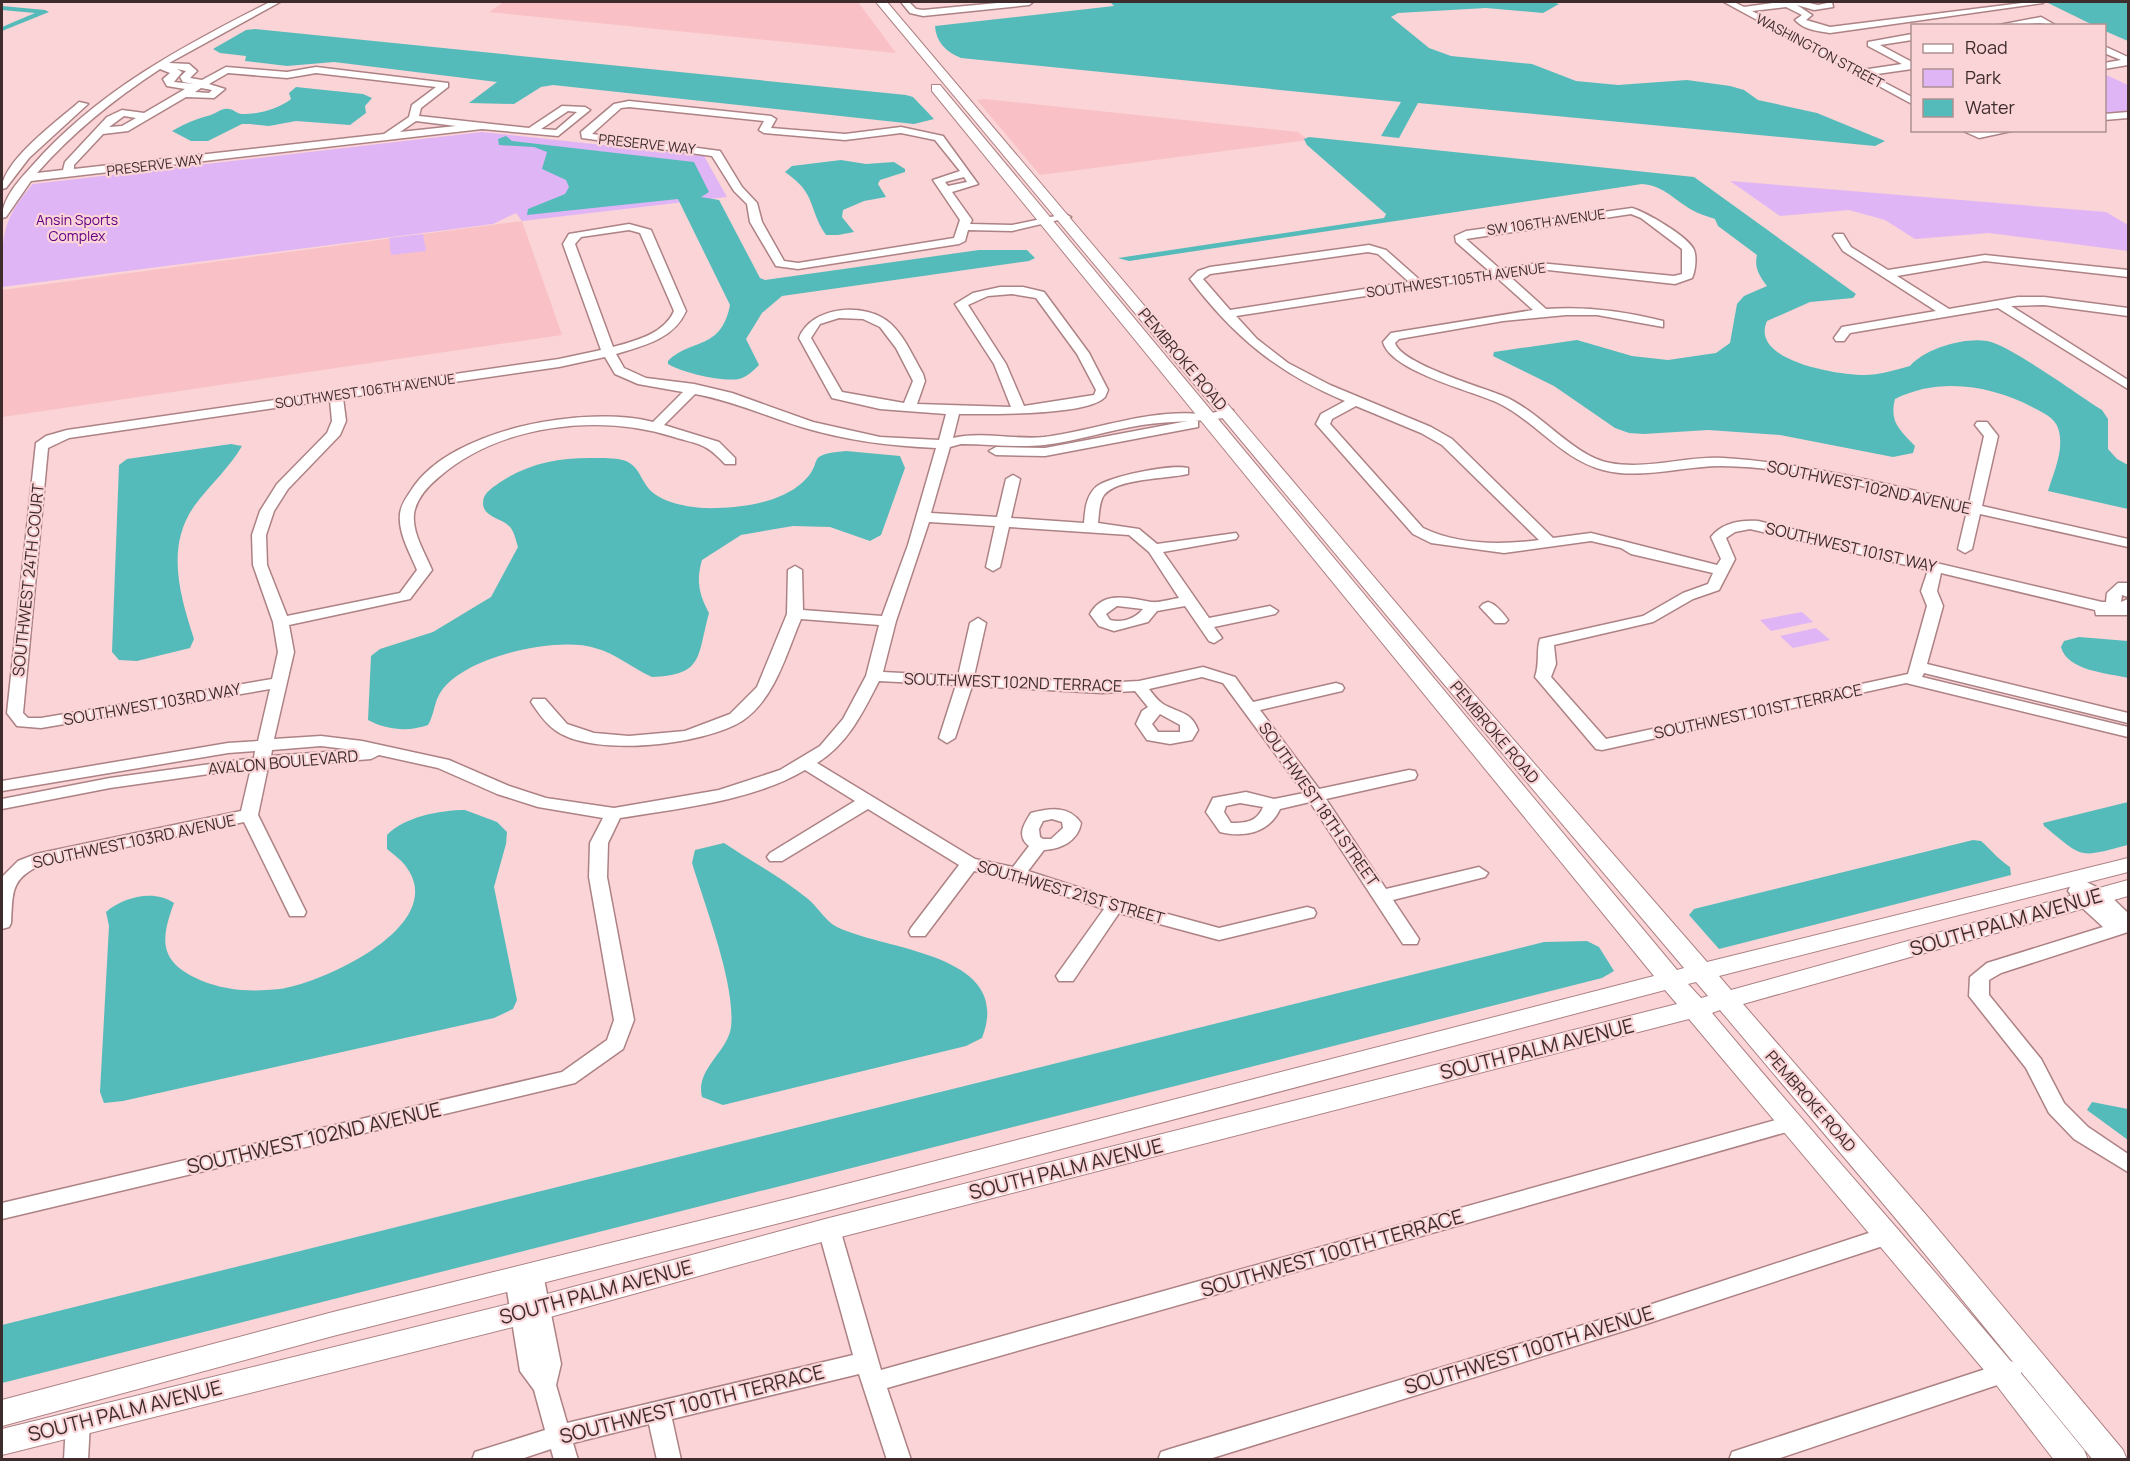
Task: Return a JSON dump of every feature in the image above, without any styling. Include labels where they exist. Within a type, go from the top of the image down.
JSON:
[{"type":"main road","name":"PEMBROKE ROAD","points":[[881,2],[1065,217],[1724,1001],[2034,1363],[2112,1460]]},
{"type":"main road","points":[[878,20],[895,18]]},
{"type":"main road","name":"PEMBROKE ROAD","points":[[924,74],[1694,1009],[2004,1373],[2073,1460]]},
{"type":"main road","points":[[944,98],[961,96]]},
{"type":"main road","name":"SOUTH PALM AVENUE","points":[[2,1413],[1670,980],[2128,865]]},
{"type":"main road","name":"SOUTH PALM AVENUE","points":[[2,1442],[530,1311],[829,1229],[1694,1009],[2128,888]]},
{"type":"street","points":[[2,186],[25,156],[68,116],[110,84],[163,52],[263,2]]},
{"type":"street","points":[[2,214],[25,178],[45,153],[86,114],[155,66],[276,2]]},
{"type":"street","points":[[905,2],[913,11],[920,13],[1029,2]]},
{"type":"street","name":"WASHINGTON STREET","points":[[1728,2],[1911,100]]},
{"type":"street","points":[[1746,12],[1795,5],[1825,7],[1830,5],[1828,2]]},
{"type":"street","points":[[1795,5],[1808,15],[1800,20],[1802,22],[1815,28],[1830,30],[2039,3]]},
{"type":"street","points":[[2012,24],[2041,20],[2049,24]]},
{"type":"street","points":[[1910,65],[1871,44],[1911,37]]},
{"type":"street","points":[[2106,50],[2128,61]]},
{"type":"street","points":[[2106,66],[2128,61]]},
{"type":"street","points":[[1857,71],[1910,65]]},
{"type":"street","points":[[155,66],[186,66],[192,71],[185,77],[186,80],[199,85]]},
{"type":"street","points":[[155,66],[177,72],[168,79],[170,84],[199,85],[220,89],[210,96],[185,94]]},
{"type":"street","name":"PRESERVE WAY","points":[[68,175],[69,164],[99,131],[124,129],[230,69],[287,75],[316,70],[445,85],[416,106],[414,118]]},
{"type":"street","name":"PRESERVE WAY","points":[[629,104],[771,119],[764,130],[845,137],[902,130],[939,138],[973,184],[945,189],[965,224],[959,241],[955,243],[786,266],[777,260],[756,222],[752,203],[738,189],[716,153],[591,138],[585,134],[618,106],[629,104]]},
{"type":"street","points":[[2106,117],[2128,115]]},
{"type":"street","name":"PRESERVE WAY","points":[[385,138],[414,118],[531,131]]},
{"type":"street","name":"PRESERVE WAY","points":[[25,178],[68,175],[480,126]]},
{"type":"street","points":[[1971,132],[1979,135],[1998,132]]},
{"type":"street","name":"SW 106TH AVENUE","points":[[1498,273],[1460,240],[1461,236],[1632,211],[1645,216],[1687,247],[1690,253],[1686,278]]},
{"type":"street","points":[[965,224],[1023,226],[1065,217]]},
{"type":"street","name":"SOUTHWEST 106TH AVENUE","points":[[51,439],[68,434],[559,363],[608,351],[640,342],[674,325],[680,319],[678,305],[648,234],[642,228],[629,227],[573,236],[569,244],[608,351]]},
{"type":"street","points":[[1839,236],[1847,249],[1947,313]]},
{"type":"street","points":[[1418,284],[1382,252],[1375,250],[1210,271],[1198,276],[1196,281],[1253,342],[1284,366],[1355,401],[1426,430],[1447,442],[1549,542]]},
{"type":"street","points":[[1887,274],[1985,258],[2128,273]]},
{"type":"street","name":"SOUTHWEST 105TH AVENUE","points":[[1227,314],[1552,266],[1675,280],[1686,278]]},
{"type":"street","points":[[1498,273],[1543,312],[1583,310],[1637,317],[1659,324]]},
{"type":"street","points":[[909,408],[919,381],[889,329],[870,317],[841,316],[812,322],[806,329],[804,338],[837,395],[855,401],[909,408],[1019,411],[1090,401],[1099,397],[1102,390],[1083,353],[1040,295],[1031,290],[1020,289],[966,300],[961,304],[1000,364],[1019,411]]},
{"type":"street","points":[[1840,338],[1846,330],[2000,304],[2044,301],[2128,312]]},
{"type":"street","points":[[2000,304],[2128,385]]},
{"type":"street","name":"SOUTHWEST 102ND AVENUE","points":[[1543,312],[1390,339],[1391,349],[1409,363],[1502,400],[1532,417],[1581,457],[1606,467],[1630,469],[1701,462],[1764,464],[1794,468],[2128,543]]},
{"type":"street","points":[[608,351],[619,371],[630,377],[727,396],[808,425],[847,435],[879,441],[945,444],[960,450],[1021,452],[1196,424],[1205,417],[1228,413]]},
{"type":"street","points":[[656,426],[694,388]]},
{"type":"street","points":[[297,912],[249,815],[286,652],[281,622],[260,565],[258,535],[267,511],[282,487],[333,435],[339,422],[336,395]]},
{"type":"street","points":[[1355,401],[1326,417],[1323,424],[1325,428],[1418,531],[1429,538],[1504,549],[1580,537],[1588,542],[1621,550],[1645,552],[1723,571]]},
{"type":"street","points":[[874,676],[888,621],[923,517],[954,410]]},
{"type":"street","points":[[281,622],[405,596],[425,570],[408,529],[409,506],[431,476],[471,448],[526,430],[569,423],[624,421],[656,426],[717,446],[730,461]]},
{"type":"street","points":[[1965,549],[1991,436],[1982,425]]},
{"type":"street","name":"SOUTHWEST 24TH COURT","points":[[23,723],[15,713],[42,446],[51,439]]},
{"type":"street","points":[[1090,527],[1095,498],[1100,490],[1111,484],[1183,471]]},
{"type":"street","points":[[993,567],[1014,479]]},
{"type":"street","points":[[923,517],[1090,527],[1134,532],[1154,549],[1214,638]]},
{"type":"street","name":"SOUTHWEST 101ST WAY","points":[[1723,571],[1728,557],[1718,537],[1731,528],[1749,525],[2109,607],[2113,605],[2115,593],[2123,586],[2128,593]]},
{"type":"street","points":[[1154,549],[1231,536]]},
{"type":"street","points":[[1917,673],[1935,606],[1929,591],[1936,566]]},
{"type":"street","points":[[539,702],[561,727],[592,738],[629,741],[687,736],[735,717],[764,689],[795,614],[795,570]]},
{"type":"street","name":"SOUTHWEST 101ST TERRACE","points":[[1723,571],[1714,587],[1688,596],[1648,619],[1546,642],[1548,664],[1543,676],[1602,745],[1906,678],[1917,673],[2128,718]]},
{"type":"street","name":"SOUTHWEST 101ST WAY","points":[[2076,600],[2088,608],[2109,614],[2123,612],[2128,603]]},
{"type":"street","points":[[1152,607],[1188,601]]},
{"type":"street","points":[[1488,607],[1500,620]]},
{"type":"street","points":[[1204,624],[1269,611]]},
{"type":"street","points":[[795,614],[888,621]]},
{"type":"street","points":[[947,738],[965,682],[978,624]]},
{"type":"street","points":[[1387,635],[1410,630]]},
{"type":"street","name":"SOUTHWEST 102ND TERRACE","points":[[874,676],[1102,688],[1139,686],[1203,672],[1221,676]]},
{"type":"street","name":"SOUTHWEST 101ST TERRACE","points":[[1917,673],[2128,732]]},
{"type":"street","name":"AVALON BOULEVARD","points":[[2,786],[121,773],[264,752],[387,753],[443,764],[503,790],[544,803],[614,814],[722,795],[786,774],[826,750],[850,721],[874,676]]},
{"type":"street","name":"SOUTHWEST 18TH STREET","points":[[1221,676],[1230,680],[1315,796],[1410,939]]},
{"type":"street","name":"SOUTHWEST 103RD WAY","points":[[23,723],[41,723],[280,682]]},
{"type":"street","points":[[1139,686],[1158,708]]},
{"type":"street","points":[[1251,707],[1336,688]]},
{"type":"street","name":"SOUTHWEST 21ST STREET","points":[[805,763],[970,864],[1017,874],[1115,906],[1219,934],[1307,914]]},
{"type":"street","name":"AVALON BOULEVARD","points":[[2,804],[121,773]]},
{"type":"street","points":[[1273,805],[1409,775]]},
{"type":"street","points":[[776,858],[867,802]]},
{"type":"street","name":"SOUTHWEST 102ND AVENUE","points":[[2,1210],[568,1078],[616,1044],[624,1020],[598,877],[599,843],[614,814]]},
{"type":"street","name":"SOUTHWEST 103RD AVENUE","points":[[2,923],[6,879],[18,867],[36,860],[249,815]]},
{"type":"street","points":[[1017,874],[1039,845]]},
{"type":"street","points":[[918,932],[970,864]]},
{"type":"street","points":[[1383,896],[1479,873]]},
{"type":"street","points":[[2071,880],[2125,926]]},
{"type":"street","points":[[1066,976],[1115,906]]},
{"type":"street","points":[[2125,926],[1994,968],[1980,976],[1977,991],[1984,1004],[2034,1064],[2048,1095],[2066,1119],[2095,1143],[2128,1164]]},
{"type":"street","name":"SOUTHWEST 100TH TERRACE","points":[[484,1460],[558,1436],[658,1411],[870,1372],[1790,1124]]},
{"type":"street","points":[[829,1229],[892,1458]]},
{"type":"street","name":"SOUTHWEST 100TH AVENUE","points":[[1170,1460],[1643,1316],[1887,1236]]},
{"type":"street","points":[[524,1276],[530,1311],[532,1371],[544,1385],[567,1460]]},
{"type":"street","points":[[1741,1460],[2034,1363]]},
{"type":"street","points":[[658,1411],[668,1457]]},
{"type":"street","points":[[76,1460],[78,1422]]},
{"type":"shaded area","points":[[504,2],[858,2],[896,53],[489,12]]},
{"type":"shaded area","points":[[977,100],[1298,132],[1308,140],[1040,175]]},
{"type":"shaded area","points":[[522,221],[562,335],[2,417],[2,290]]},
{"type":"green space","points":[[2106,75],[2128,85],[2128,112],[2106,114]]},
{"type":"green space","name":"Ansin Sports Complex","points":[[482,132],[704,156],[727,197],[522,221],[516,213],[493,224],[2,287],[5,232],[14,209],[33,184]]},
{"type":"green space","points":[[1730,181],[2106,212],[2128,225],[2128,251],[1989,233],[1915,239],[1885,220],[1849,210],[1780,216]]},
{"type":"green space","points":[[423,234],[426,251],[391,255],[389,238]]},
{"type":"green space","points":[[1802,612],[1813,622],[1771,631],[1760,620]]},
{"type":"green space","points":[[1816,628],[1830,640],[1793,648],[1780,636]]},
{"type":"water","points":[[1110,2],[1552,2],[1559,4],[1543,13],[1486,8],[1398,13],[1391,17],[1429,48],[1451,56],[1532,64],[1576,81],[1618,85],[1687,80],[1730,86],[1744,90],[1758,100],[1817,113],[1885,141],[1875,146],[1418,103],[1399,138],[1381,136],[1401,102],[961,58],[943,46],[937,37],[935,26],[1114,6]]},
{"type":"water","points":[[2046,2],[2128,2],[2128,41],[2106,31],[2106,24],[2091,24]]},
{"type":"water","points":[[255,29],[906,95],[913,97],[934,119],[914,124],[553,85],[541,87],[514,104],[469,103],[497,82],[334,62],[287,66],[245,61],[246,56],[220,53],[213,49],[246,30]]},
{"type":"water","points":[[296,87],[363,94],[372,98],[365,106],[366,113],[350,125],[296,121],[269,126],[242,124],[208,141],[191,141],[172,131],[191,121],[224,109],[247,114],[274,108],[291,99],[289,93]]},
{"type":"water","points":[[506,136],[512,141],[694,162],[709,192],[701,197],[719,200],[760,278],[765,280],[979,250],[1027,250],[1035,258],[1029,261],[782,296],[762,313],[746,339],[759,365],[739,379],[703,376],[683,371],[668,364],[668,361],[686,349],[704,342],[720,330],[726,320],[730,305],[678,199],[527,215],[528,209],[565,194],[569,187],[566,180],[542,169],[547,152],[534,147],[499,145],[498,139]]},
{"type":"water","points":[[1309,137],[1694,177],[1856,294],[1853,298],[1810,302],[1767,321],[1765,335],[1771,346],[1783,356],[1799,363],[1835,372],[1870,375],[1910,366],[1925,354],[1956,343],[1978,340],[1998,344],[2102,410],[2108,419],[2108,449],[2117,459],[2128,465],[2128,509],[2048,491],[2056,468],[2060,444],[2056,424],[2044,413],[2017,400],[1983,389],[1947,386],[1929,388],[1895,399],[1893,414],[1897,425],[1915,446],[1913,453],[1893,457],[1780,435],[1708,430],[1629,433],[1615,428],[1554,386],[1493,356],[1494,352],[1577,340],[1632,356],[1668,360],[1716,353],[1730,343],[1737,304],[1744,296],[1767,286],[1758,271],[1757,255],[1718,226],[1715,219],[1695,211],[1663,190],[1650,185],[1642,184],[1129,261],[1118,258],[1384,218],[1386,214],[1307,145],[1304,139]]},
{"type":"water","points":[[841,160],[866,164],[894,162],[905,169],[905,172],[880,180],[878,184],[886,197],[864,201],[843,210],[842,217],[854,232],[826,235],[803,188],[785,172],[792,166]]},
{"type":"water","points":[[231,444],[242,446],[195,505],[180,537],[178,571],[184,606],[194,639],[190,648],[137,661],[119,660],[112,652],[119,465],[127,459]]},
{"type":"water","points":[[846,451],[900,456],[905,468],[881,535],[870,541],[830,527],[793,526],[741,535],[702,560],[699,574],[700,587],[709,613],[696,661],[690,667],[681,672],[652,677],[595,648],[557,645],[534,648],[487,660],[466,670],[450,682],[439,695],[428,725],[413,729],[398,729],[368,720],[371,656],[380,649],[433,632],[491,597],[518,547],[511,528],[486,511],[483,499],[491,489],[511,476],[546,462],[584,458],[616,459],[631,464],[652,492],[666,500],[692,507],[728,507],[751,505],[774,499],[803,482],[810,475],[819,457]]},
{"type":"water","points":[[2079,637],[2128,641],[2128,678],[2089,670],[2071,661],[2061,647],[2064,641]]},
{"type":"water","points":[[2128,802],[2128,845],[2099,852],[2082,853],[2067,845],[2043,823]]},
{"type":"water","points":[[465,810],[497,822],[507,832],[494,887],[517,1000],[513,1009],[494,1018],[123,1101],[104,1103],[100,1092],[109,926],[106,912],[121,902],[139,897],[157,896],[166,899],[174,903],[166,929],[166,949],[177,966],[187,973],[210,984],[239,990],[280,989],[299,984],[324,976],[375,948],[396,930],[410,911],[415,890],[405,865],[387,849],[387,835],[413,819],[445,811]]},
{"type":"water","points":[[1973,840],[1981,841],[2010,867],[2011,875],[1719,949],[1689,915],[1694,909]]},
{"type":"water","points":[[724,843],[798,891],[837,927],[913,950],[964,972],[980,988],[987,1010],[982,1038],[966,1046],[723,1105],[702,1097],[703,1078],[729,1036],[731,1010],[729,990],[718,945],[692,863],[695,850]]},
{"type":"water","points":[[1587,941],[1599,947],[1614,971],[1602,978],[2,1383],[2,1325],[1544,942]]},
{"type":"water","points":[[2092,1102],[2128,1109],[2128,1140],[2087,1110]]},
{"type":"waterway","points":[[2,8],[45,12],[2,29]]}]
